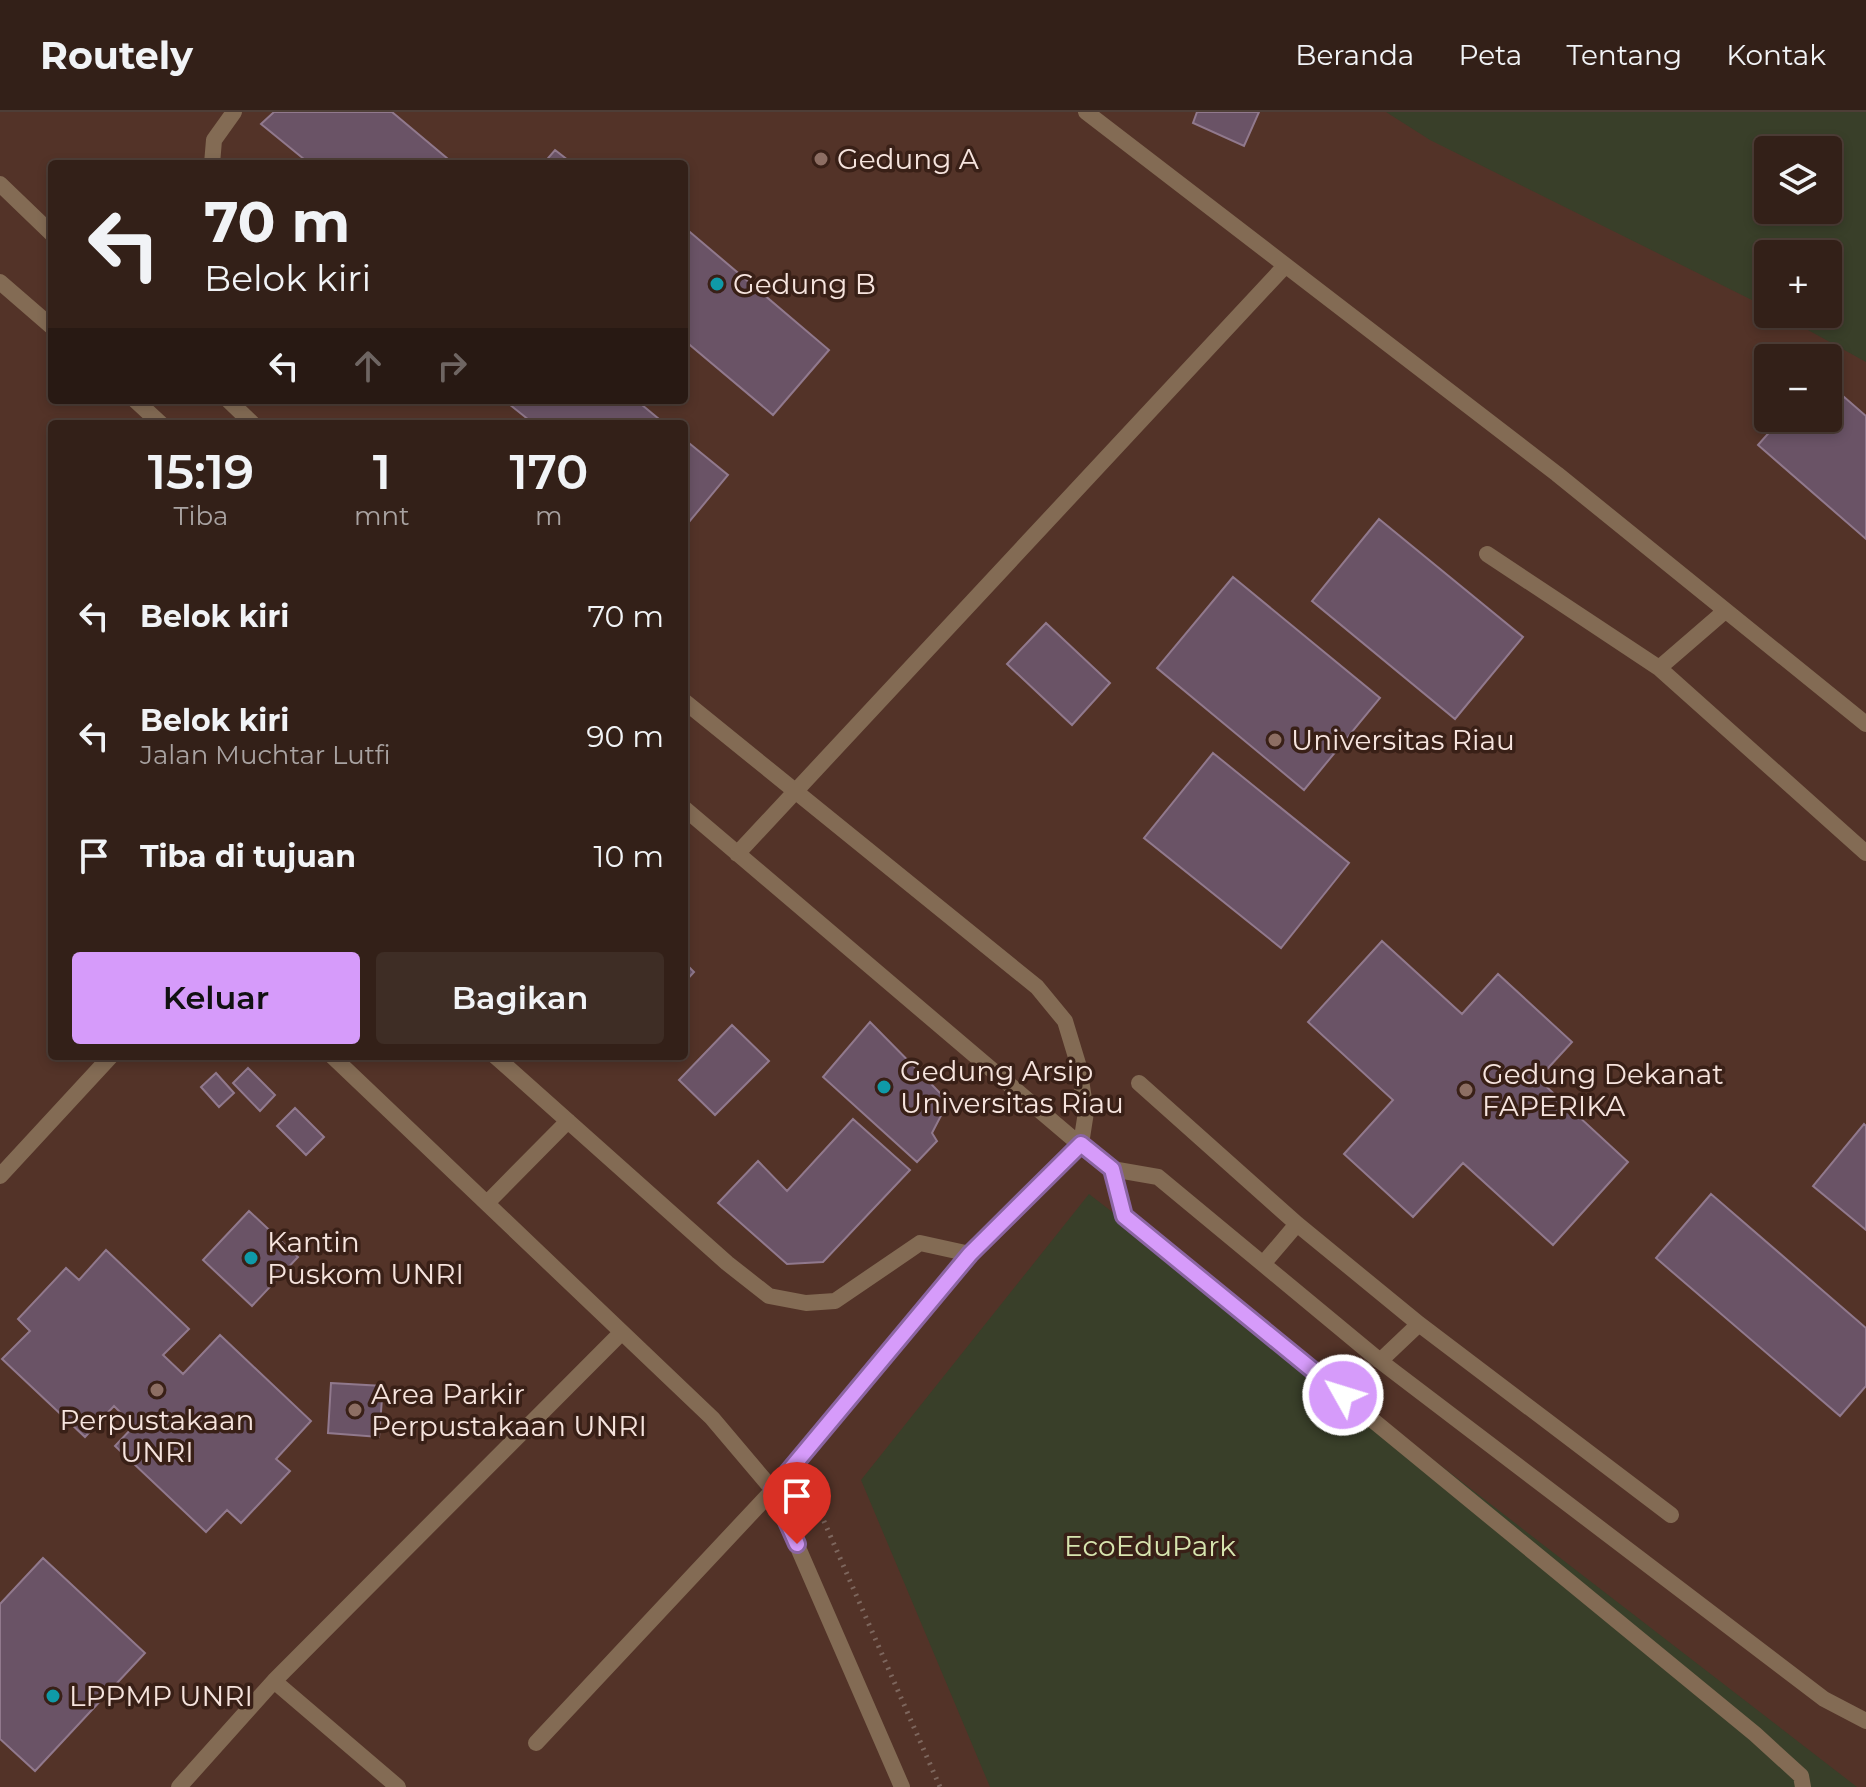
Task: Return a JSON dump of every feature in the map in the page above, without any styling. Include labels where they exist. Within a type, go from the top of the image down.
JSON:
[{"type":"lane","points":[[212,160],[214,140],[234,112]]},
{"type":"lane","points":[[1086,112],[1557,474],[1866,724]]},
{"type":"lane","points":[[0,184],[48,230]]},
{"type":"lane","points":[[737,854],[1284,267]]},
{"type":"lane","points":[[0,282],[48,324]]},
{"type":"lane","points":[[139,404],[157,420]]},
{"type":"lane","points":[[232,404],[249,420]]},
{"type":"lane","points":[[1487,554],[1659,668],[1866,853]]},
{"type":"lane","points":[[1659,668],[1725,611]]},
{"type":"lane","points":[[536,1743],[773,1490],[970,1254],[1081,1144],[1086,1112],[1079,1067],[1065,1021],[1037,987],[688,704]]},
{"type":"lane","points":[[688,811],[1112,1169],[1158,1177],[1380,1361],[1824,1699],[1866,1721]]},
{"type":"lane","points":[[0,1176],[107,1060]]},
{"type":"lane","points":[[336,1060],[712,1418],[773,1490],[902,1787]]},
{"type":"lane","points":[[499,1060],[727,1263],[769,1296],[806,1303],[835,1301],[920,1243],[970,1254]]},
{"type":"lane","points":[[1139,1083],[1297,1224],[1419,1324],[1671,1515]]},
{"type":"lane","points":[[487,1203],[568,1121]]},
{"type":"lane","points":[[1112,1169],[1124,1216],[1755,1734],[1801,1776],[1803,1787]]},
{"type":"lane","points":[[1263,1264],[1297,1224]]},
{"type":"lane","points":[[1380,1361],[1419,1324]]},
{"type":"lane","points":[[179,1787],[274,1681],[621,1333]]},
{"type":"lane","points":[[274,1681],[398,1787]]},
{"type":"path","points":[[822,1467],[816,1503],[940,1787]]},
{"type":"shaded area","name":"Universitas Riau","points":[[0,112],[1866,112],[1866,1787],[0,1787]]},
{"type":"green space","points":[[1386,112],[1866,112],[1866,362],[1842,349],[1842,344],[1833,344],[1804,328],[1842,328],[1842,240],[1754,240],[1754,301],[1430,140]]},
{"type":"green space","name":"EcoEduPark","points":[[1089,1194],[1857,1787],[990,1787],[861,1480]]},
{"type":"building","points":[[274,112],[392,112],[449,160],[305,160],[261,124]]},
{"type":"building","points":[[1197,112],[1259,112],[1244,146],[1193,123]]},
{"type":"building","points":[[555,150],[568,160],[546,160]]},
{"type":"building","name":"Gedung B","points":[[688,230],[829,350],[773,415],[688,343]]},
{"type":"building","points":[[1842,395],[1866,416],[1866,539],[1758,445],[1770,432],[1842,432]]},
{"type":"building","points":[[509,404],[641,404],[660,420],[529,420]]},
{"type":"building","points":[[688,442],[728,475],[688,523]]},
{"type":"building","points":[[1379,519],[1523,637],[1455,719],[1312,601]]},
{"type":"building","points":[[1233,577],[1380,698],[1304,790],[1157,668]]},
{"type":"building","points":[[1046,623],[1110,683],[1072,725],[1007,664]]},
{"type":"building","points":[[1213,753],[1349,863],[1281,948],[1144,838]]},
{"type":"building","name":"Gedung Dekanat FAPERIKA","points":[[1382,941],[1462,1014],[1498,974],[1572,1042],[1538,1079],[1628,1162],[1553,1245],[1463,1163],[1413,1217],[1344,1154],[1393,1100],[1308,1022]]},
{"type":"building","name":"Gedung Arsip Universitas Riau","points":[[870,1022],[943,1096],[946,1106],[932,1133],[937,1141],[917,1162],[823,1077]]},
{"type":"building","points":[[732,1025],[769,1061],[715,1115],[679,1080]]},
{"type":"building","points":[[248,1068],[275,1095],[260,1111],[233,1083]]},
{"type":"building","points":[[216,1073],[234,1093],[219,1107],[201,1087]]},
{"type":"building","points":[[295,1108],[324,1137],[306,1155],[277,1126]]},
{"type":"building","points":[[853,1119],[910,1170],[823,1262],[787,1264],[718,1203],[758,1161],[787,1191]]},
{"type":"building","points":[[1864,1124],[1866,1126],[1866,1230],[1813,1186]]},
{"type":"building","points":[[1711,1194],[1866,1328],[1866,1386],[1840,1416],[1656,1258]]},
{"type":"building","name":"Kantin Puskom UNRI","points":[[249,1211],[298,1257],[252,1306],[203,1260]]},
{"type":"building","name":"Perpustakaan UNRI","points":[[106,1250],[189,1329],[163,1355],[183,1374],[220,1335],[311,1421],[276,1459],[290,1471],[241,1523],[227,1510],[206,1532],[115,1446],[134,1426],[114,1406],[85,1437],[2,1359],[30,1331],[18,1319],[66,1268],[79,1280]]},
{"type":"building","name":"Area Parkir Perpustakaan UNRI","points":[[331,1383],[383,1386],[379,1437],[328,1433]]},
{"type":"building","name":"LPPMP UNRI","points":[[43,1558],[145,1653],[35,1771],[0,1739],[0,1604]]},
{"type":"place","name":"Gedung A","points":[[821,159]]},
{"type":"place","name":"Gedung B","points":[[717,284]]},
{"type":"place","name":"Universitas Riau","points":[[1275,740]]},
{"type":"place","name":"Gedung Arsip Universitas Riau","points":[[884,1087]]},
{"type":"place","name":"Gedung Dekanat FAPERIKA","points":[[1466,1090]]},
{"type":"place","name":"Kantin Puskom UNRI","points":[[251,1258]]},
{"type":"place","name":"Perpustakaan UNRI","points":[[157,1390]]},
{"type":"place","name":"Area Parkir Perpustakaan UNRI","points":[[355,1410]]},
{"type":"place","name":"LPPMP UNRI","points":[[53,1696]]},
{"type":"route","points":[[797,1544],[773,1490],[970,1254],[1081,1144],[1112,1169],[1124,1216],[1343,1395]]}]
